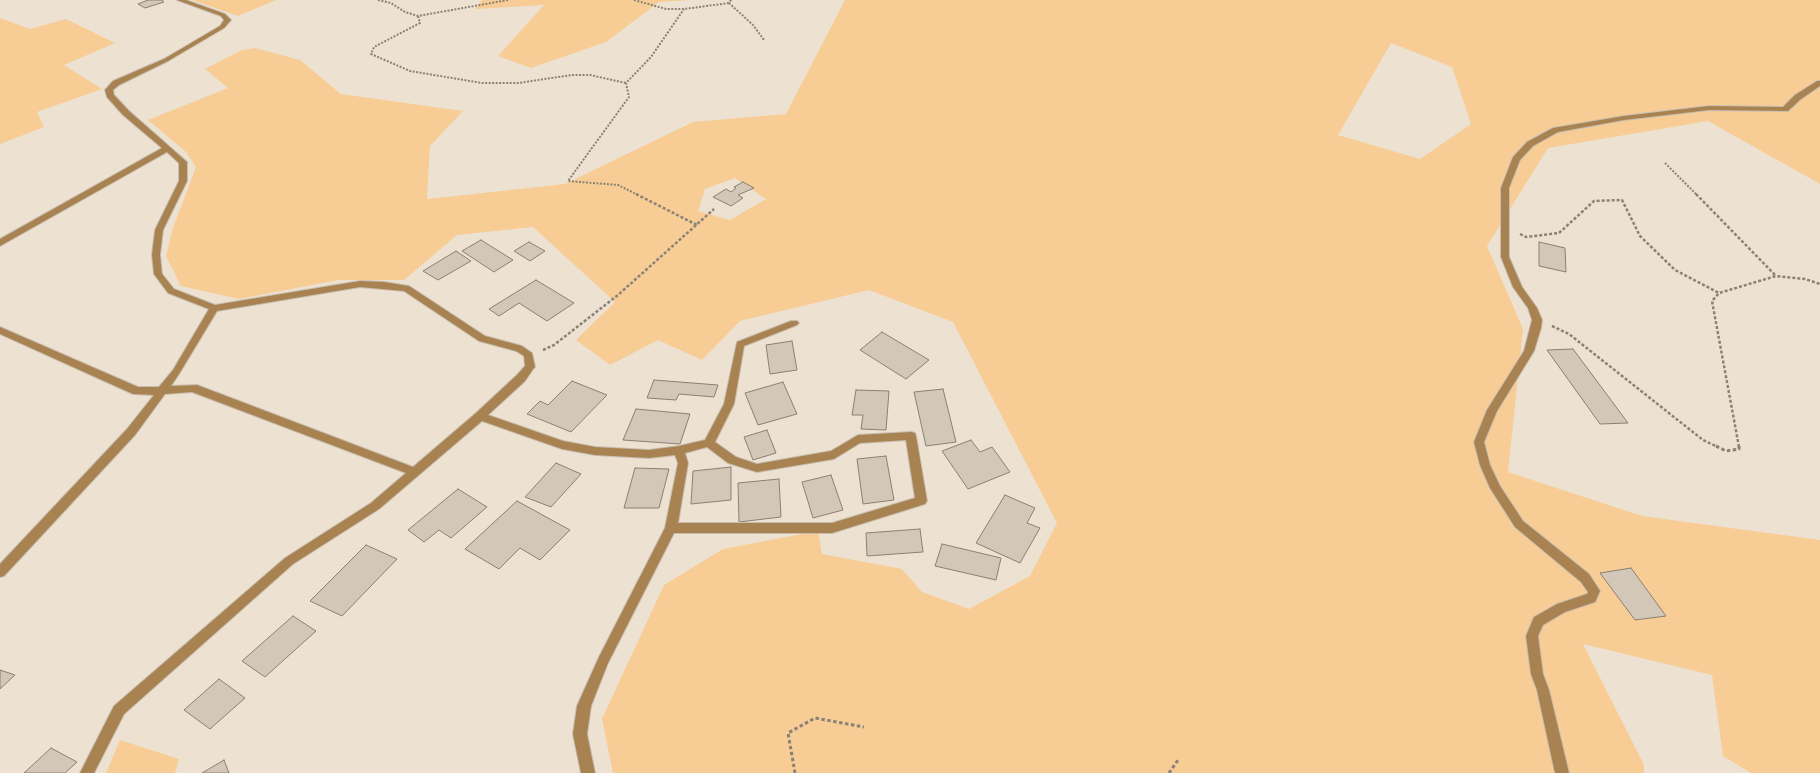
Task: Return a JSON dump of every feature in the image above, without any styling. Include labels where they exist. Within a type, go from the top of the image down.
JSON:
[{"type":"street","points":[[87,773],[119,710],[289,561],[375,506],[480,416],[521,378],[530,367],[529,355],[519,348],[482,339],[406,288],[360,284],[214,308],[171,291],[158,274],[156,255],[159,230],[183,181],[183,162],[126,113],[110,95],[109,90],[116,83],[166,60],[222,27],[228,20],[223,15],[180,0]]},
{"type":"street","points":[[1562,773],[1543,690],[1537,674],[1532,636],[1538,621],[1561,608],[1591,598],[1594,591],[1585,578],[1519,524],[1496,488],[1485,465],[1479,442],[1492,410],[1529,351],[1537,320],[1532,308],[1518,287],[1505,257],[1505,188],[1516,159],[1530,144],[1556,130],[1624,118],[1710,108],[1785,109],[1798,97],[1820,83]]},
{"type":"street","points":[[0,243],[167,149]]},
{"type":"street","points":[[0,572],[131,432],[176,372],[214,308]]},
{"type":"street","points":[[709,443],[729,404],[740,344],[794,323]]},
{"type":"street","points":[[0,330],[137,391],[161,392],[193,388],[414,472]]},
{"type":"street","points":[[480,416],[562,445],[595,451],[649,454],[679,450],[709,443],[732,460],[757,468],[834,455],[858,439],[912,436],[921,501],[832,528],[671,528]]},
{"type":"street","points":[[588,773],[580,734],[584,706],[603,661],[671,528],[683,463],[679,450]]},
{"type":"path","points":[[378,0],[391,3],[404,12],[418,16],[508,0]]},
{"type":"path","points":[[634,0],[666,9],[684,10],[729,2],[731,0]]},
{"type":"path","points":[[729,2],[753,25],[764,40]]},
{"type":"path","points":[[626,83],[651,57],[684,10]]},
{"type":"path","points":[[418,16],[420,23],[374,47],[371,54],[410,70],[482,83],[518,83],[572,75],[590,75],[626,83]]},
{"type":"path","points":[[626,83],[629,97],[568,181],[618,185],[697,225]]},
{"type":"path","points":[[1665,163],[1776,276]]},
{"type":"path","points":[[1505,223],[1526,237],[1559,233],[1594,201],[1622,200],[1640,236],[1675,270],[1719,294]]},
{"type":"path","points":[[529,355],[554,345],[618,295],[714,209]]},
{"type":"path","points":[[1537,320],[1569,334],[1703,440],[1726,451],[1739,449],[1712,301],[1719,294],[1776,276],[1805,279],[1820,284]]},
{"type":"path","points":[[795,773],[788,733],[815,718],[864,727]]},
{"type":"path","points":[[1169,773],[1178,760]]},
{"type":"shaded area","points":[[192,0],[276,0],[238,16]]},
{"type":"shaded area","points":[[482,0],[690,0],[659,2],[606,42],[531,68],[498,56],[544,5],[475,9]]},
{"type":"shaded area","points":[[845,0],[1820,0],[1820,184],[1708,121],[1548,148],[1487,246],[1523,329],[1508,472],[1642,516],[1820,540],[1820,773],[1751,773],[1723,756],[1712,675],[1583,644],[1644,765],[1644,773],[613,773],[602,719],[664,585],[723,549],[818,531],[822,554],[902,569],[922,592],[969,609],[1030,576],[1057,523],[953,322],[869,290],[740,321],[702,360],[658,340],[610,365],[576,340],[615,302],[533,227],[457,235],[404,280],[338,280],[239,299],[181,286],[166,256],[173,228],[196,167],[186,152],[148,120],[228,88],[205,69],[242,50],[255,48],[300,60],[341,94],[463,111],[430,146],[427,199],[565,184],[693,122],[786,114]],"holes":[[[1391,43],[1452,67],[1471,124],[1420,159],[1338,135]],[[735,178],[766,199],[730,220],[698,211],[705,189]]]},
{"type":"shaded area","points":[[0,18],[30,29],[66,19],[115,43],[64,65],[102,89],[37,112],[44,127],[0,144]]},
{"type":"shaded area","points":[[120,740],[179,759],[175,773],[106,773]]},
{"type":"building","points":[[148,0],[162,0],[164,2],[145,8],[138,4]]},
{"type":"building","points":[[743,182],[754,188],[738,195],[743,198],[731,206],[713,197],[726,189],[731,192],[736,188],[734,187]]},
{"type":"building","points":[[481,240],[513,260],[494,272],[462,251]]},
{"type":"building","points":[[529,242],[545,251],[530,261],[514,251]]},
{"type":"building","points":[[1539,242],[1565,248],[1566,272],[1539,266]]},
{"type":"building","points":[[456,251],[471,261],[438,280],[423,271]]},
{"type":"building","points":[[536,280],[574,303],[547,321],[519,303],[499,316],[489,309]]},
{"type":"building","points":[[882,332],[929,360],[906,379],[860,350]]},
{"type":"building","points":[[792,341],[797,370],[770,374],[766,345]]},
{"type":"building","points":[[1573,349],[1628,423],[1600,424],[1547,350]]},
{"type":"building","points":[[654,380],[718,385],[714,397],[679,394],[676,400],[647,398]]},
{"type":"building","points":[[572,381],[607,395],[571,432],[527,414],[540,401],[548,405]]},
{"type":"building","points":[[783,382],[797,414],[758,425],[745,393]]},
{"type":"building","points":[[943,389],[956,442],[926,446],[914,392]]},
{"type":"building","points":[[856,390],[889,391],[886,430],[861,429],[863,415],[852,415]]},
{"type":"building","points":[[636,409],[690,414],[680,444],[623,440]]},
{"type":"building","points":[[767,430],[776,453],[753,460],[744,437]]},
{"type":"building","points":[[971,440],[980,452],[992,447],[1010,472],[968,489],[942,451]]},
{"type":"building","points":[[886,456],[894,500],[863,504],[857,459]]},
{"type":"building","points":[[556,463],[581,474],[551,507],[525,497]]},
{"type":"building","points":[[731,467],[731,500],[691,504],[693,471]]},
{"type":"building","points":[[635,468],[669,469],[659,508],[624,508]]},
{"type":"building","points":[[831,475],[843,510],[813,518],[802,482]]},
{"type":"building","points":[[779,479],[781,517],[739,522],[738,483]]},
{"type":"building","points":[[458,489],[487,507],[451,538],[439,530],[424,542],[408,530]]},
{"type":"building","points":[[1005,495],[1035,508],[1027,523],[1040,528],[1020,563],[976,543]]},
{"type":"building","points":[[517,501],[570,530],[540,560],[520,548],[499,569],[465,549]]},
{"type":"building","points":[[920,529],[923,552],[867,556],[866,533]]},
{"type":"building","points":[[942,544],[1001,558],[996,580],[935,566]]},
{"type":"building","points":[[366,545],[397,559],[342,616],[310,601]]},
{"type":"building","points":[[1631,568],[1666,616],[1635,620],[1600,573]]},
{"type":"building","points":[[293,616],[316,631],[265,677],[242,661]]},
{"type":"building","points":[[0,670],[15,675],[0,689]]},
{"type":"building","points":[[219,679],[245,698],[210,729],[184,710]]},
{"type":"building","points":[[51,748],[77,762],[65,773],[24,773]]},
{"type":"building","points":[[224,760],[229,773],[202,773]]}]
